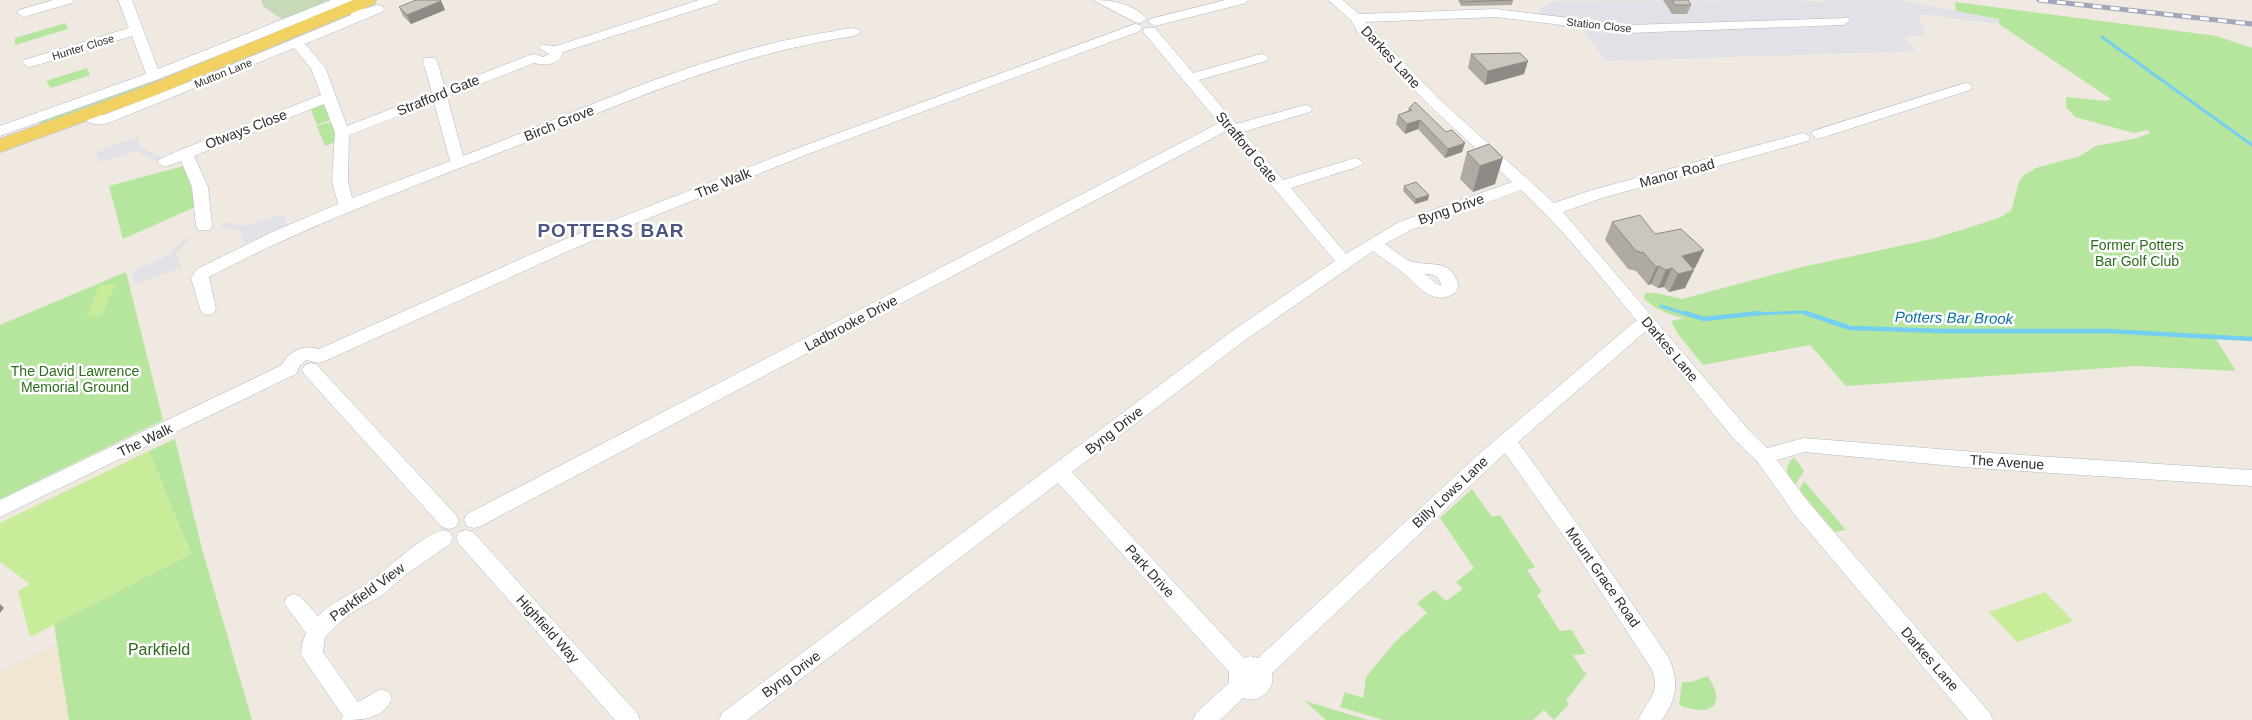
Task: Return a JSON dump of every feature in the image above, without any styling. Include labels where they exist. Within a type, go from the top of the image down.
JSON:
[{"type":"main road","name":"Mutton Lane","points":[[0,146],[33,127],[90,115],[250,44],[364,8]]},
{"type":"street","points":[[24,13],[67,0]]},
{"type":"street","points":[[125,0],[154,76]]},
{"type":"street","name":"Strafford Gate","points":[[342,133],[535,58],[540,61],[550,60],[556,56],[557,50],[712,0]]},
{"type":"street","name":"Strafford Gate","points":[[1100,0],[1123,9],[1145,25],[1345,263]]},
{"type":"street","name":"The Walk","points":[[0,509],[290,369],[299,374],[315,363],[569,244],[812,148],[1145,25],[1241,0]]},
{"type":"street","name":"Darkes Lane","points":[[1335,0],[1356,18],[1363,30],[1434,102],[1552,210],[1740,433],[1764,456],[1802,509],[1982,720]]},
{"type":"street","name":"Mutton Lane","points":[[90,115],[93,120],[106,119],[297,43],[364,8]]},
{"type":"street","name":"Station Close","points":[[1356,18],[1496,13],[1628,29],[1843,22]]},
{"type":"street","name":"Hunter Close","points":[[29,63],[136,30]]},
{"type":"street","name":"Birch Grove","points":[[208,309],[199,278],[203,273],[271,237],[631,94],[706,68],[788,44],[854,32]]},
{"type":"street","points":[[297,43],[318,67],[342,133],[340,181],[347,207]]},
{"type":"street","name":"Mutton Lane","points":[[0,131],[33,127],[154,76],[250,44]]},
{"type":"street","points":[[1190,78],[1261,58]]},
{"type":"street","points":[[430,61],[458,163]]},
{"type":"street","name":"Manor Road","points":[[1552,210],[1597,194],[1803,138],[1808,142],[1818,143],[1822,138],[1818,134],[1965,87]]},
{"type":"street","name":"Otways Close","points":[[164,162],[328,97]]},
{"type":"street","name":"Ladbrooke Drive","points":[[470,529],[1231,127],[1305,109]]},
{"type":"street","points":[[185,153],[200,187],[204,226]]},
{"type":"street","points":[[1280,186],[1356,163]]},
{"type":"street","name":"Byng Drive","points":[[730,720],[1238,336],[1373,244],[1405,226],[1523,184]]},
{"type":"street","points":[[1373,244],[1407,267]]},
{"type":"street","name":"Billy Lows Lane","points":[[1204,720],[1247,676],[1506,441],[1639,327],[1649,324]]},
{"type":"street","points":[[315,363],[446,529],[462,516],[471,517],[470,529]]},
{"type":"street","name":"Mount Grace Road","points":[[1506,441],[1595,565],[1661,665],[1668,680],[1667,691],[1649,720]]},
{"type":"street","name":"The Avenue","points":[[1764,456],[1804,445],[1985,460],[2252,478]]},
{"type":"street","name":"Park Drive","points":[[1060,472],[1247,676]]},
{"type":"street","name":"Parkfield View","points":[[381,699],[354,719],[312,656],[312,644],[317,630],[344,607],[374,590],[446,529]]},
{"type":"street","name":"Highfield Way","points":[[470,529],[629,720]]},
{"type":"street","name":"Parkfield View","points":[[294,603],[317,630]]},
{"type":"shaded area","points":[[1801,0],[1825,3],[1824,0],[1900,0],[1999,19],[1999,24],[1918,14],[1926,35],[1904,36],[1916,51],[1606,61],[1583,30],[1538,22],[1541,8],[1555,1]]},
{"type":"shaded area","points":[[137,137],[140,147],[163,158],[156,161],[136,151],[100,163],[96,152]]},
{"type":"shaded area","points":[[283,214],[288,226],[245,243],[239,230],[220,226],[225,222],[244,226]]},
{"type":"shaded area","points":[[185,238],[190,238],[176,254],[182,267],[136,284],[132,272],[167,256]]},
{"type":"shaded area","points":[[57,645],[69,720],[0,720],[0,673]]},
{"type":"green space","points":[[261,0],[333,0],[283,20],[263,6]]},
{"type":"green space","name":"Former Potters Bar Golf Club","points":[[1955,2],[2217,36],[2252,48],[2252,340],[2214,336],[2236,371],[2135,366],[1846,386],[1810,345],[1703,365],[1678,334],[1671,321],[1685,318],[1663,312],[1644,299],[1645,293],[1656,293],[1682,299],[1802,267],[1932,239],[1999,218],[2011,211],[2019,182],[2024,175],[2036,168],[2080,156],[2096,146],[2133,139],[2151,133],[2147,130],[2134,133],[2075,117],[2066,107],[2066,97],[2106,101],[2111,99],[1999,24],[1999,19],[1956,11]]},
{"type":"green space","points":[[351,12],[354,16],[104,117],[100,115]]},
{"type":"green space","points":[[66,23],[68,29],[15,45],[15,38]]},
{"type":"green space","points":[[242,45],[244,46],[176,76],[44,125],[39,122]]},
{"type":"green space","points":[[87,68],[90,75],[51,88],[46,81]]},
{"type":"green space","points":[[320,104],[327,106],[332,119],[317,125],[310,107]]},
{"type":"green space","points":[[333,121],[338,141],[325,146],[317,126]]},
{"type":"green space","points":[[183,166],[191,187],[195,207],[123,239],[109,186]]},
{"type":"green space","name":"The David Lawrence Memorial Ground","points":[[126,272],[163,420],[0,499],[0,325]]},
{"type":"green space","points":[[116,283],[102,315],[86,318],[99,286]]},
{"type":"green space","name":"Parkfield","points":[[175,439],[202,549],[252,720],[69,720],[54,624],[191,554],[149,451]]},
{"type":"green space","points":[[149,451],[191,554],[30,637],[18,591],[30,584],[0,562],[0,523]]},
{"type":"green space","points":[[1794,457],[1804,471],[1793,488],[1789,480],[1787,468]]},
{"type":"green space","points":[[1804,481],[1846,530],[1835,532],[1801,492],[1800,489]]},
{"type":"green space","points":[[1472,489],[1492,517],[1500,515],[1535,567],[1527,570],[1542,592],[1537,595],[1560,631],[1572,630],[1586,654],[1573,655],[1584,672],[1587,673],[1566,701],[1569,704],[1554,720],[1544,710],[1533,720],[1383,720],[1340,707],[1345,692],[1363,698],[1366,677],[1394,643],[1427,613],[1417,603],[1434,590],[1446,601],[1463,589],[1456,582],[1474,568],[1440,518]]},
{"type":"green space","points":[[2045,592],[2073,621],[2017,642],[1989,612]]},
{"type":"green space","points":[[1708,676],[1716,694],[1714,705],[1706,710],[1700,710],[1679,705],[1682,682],[1691,682]]},
{"type":"green space","points":[[1305,701],[1368,720],[1326,720]]},
{"type":"building","points":[[416,0],[441,1],[407,15],[399,7]]},
{"type":"building","points":[[1461,0],[1513,0],[1462,2]]},
{"type":"building","points":[[1672,0],[1688,0],[1691,5],[1675,5]]},
{"type":"building","points":[[1520,53],[1528,61],[1488,71],[1471,54]]},
{"type":"building","points":[[1415,102],[1446,132],[1452,130],[1465,143],[1448,149],[1420,120],[1407,124],[1398,115],[1412,110],[1409,108]]},
{"type":"building","points":[[1489,144],[1503,158],[1480,166],[1467,152]]},
{"type":"building","points":[[1416,182],[1429,195],[1416,199],[1404,186]]},
{"type":"building","points":[[1640,215],[1655,234],[1681,229],[1704,250],[1682,256],[1694,270],[1678,274],[1672,268],[1666,270],[1659,266],[1656,267],[1644,253],[1636,251],[1612,222]]},
{"type":"waterway","points":[[2102,37],[2252,145]]},
{"type":"waterway","name":"Potters Bar Brook","points":[[1661,306],[1689,315]]},
{"type":"waterway","name":"Potters Bar Brook","points":[[1746,315],[1802,312],[1810,315]]},
{"type":"waterway","name":"Potters Bar Brook","points":[[1685,313],[1704,319],[1746,315]]},
{"type":"waterway","name":"Potters Bar Brook","points":[[1746,315],[1760,313]]},
{"type":"waterway","name":"Potters Bar Brook","points":[[1806,313],[1850,328],[1942,331],[2108,331],[2252,339]]},
{"type":"waterway","name":"Potters Bar Brook","points":[[1735,315],[1746,315]]},
{"type":"railway","points":[[2039,0],[2252,24]]},
{"type":"district","name":"POTTERS BAR","points":[[611,230]]}]
